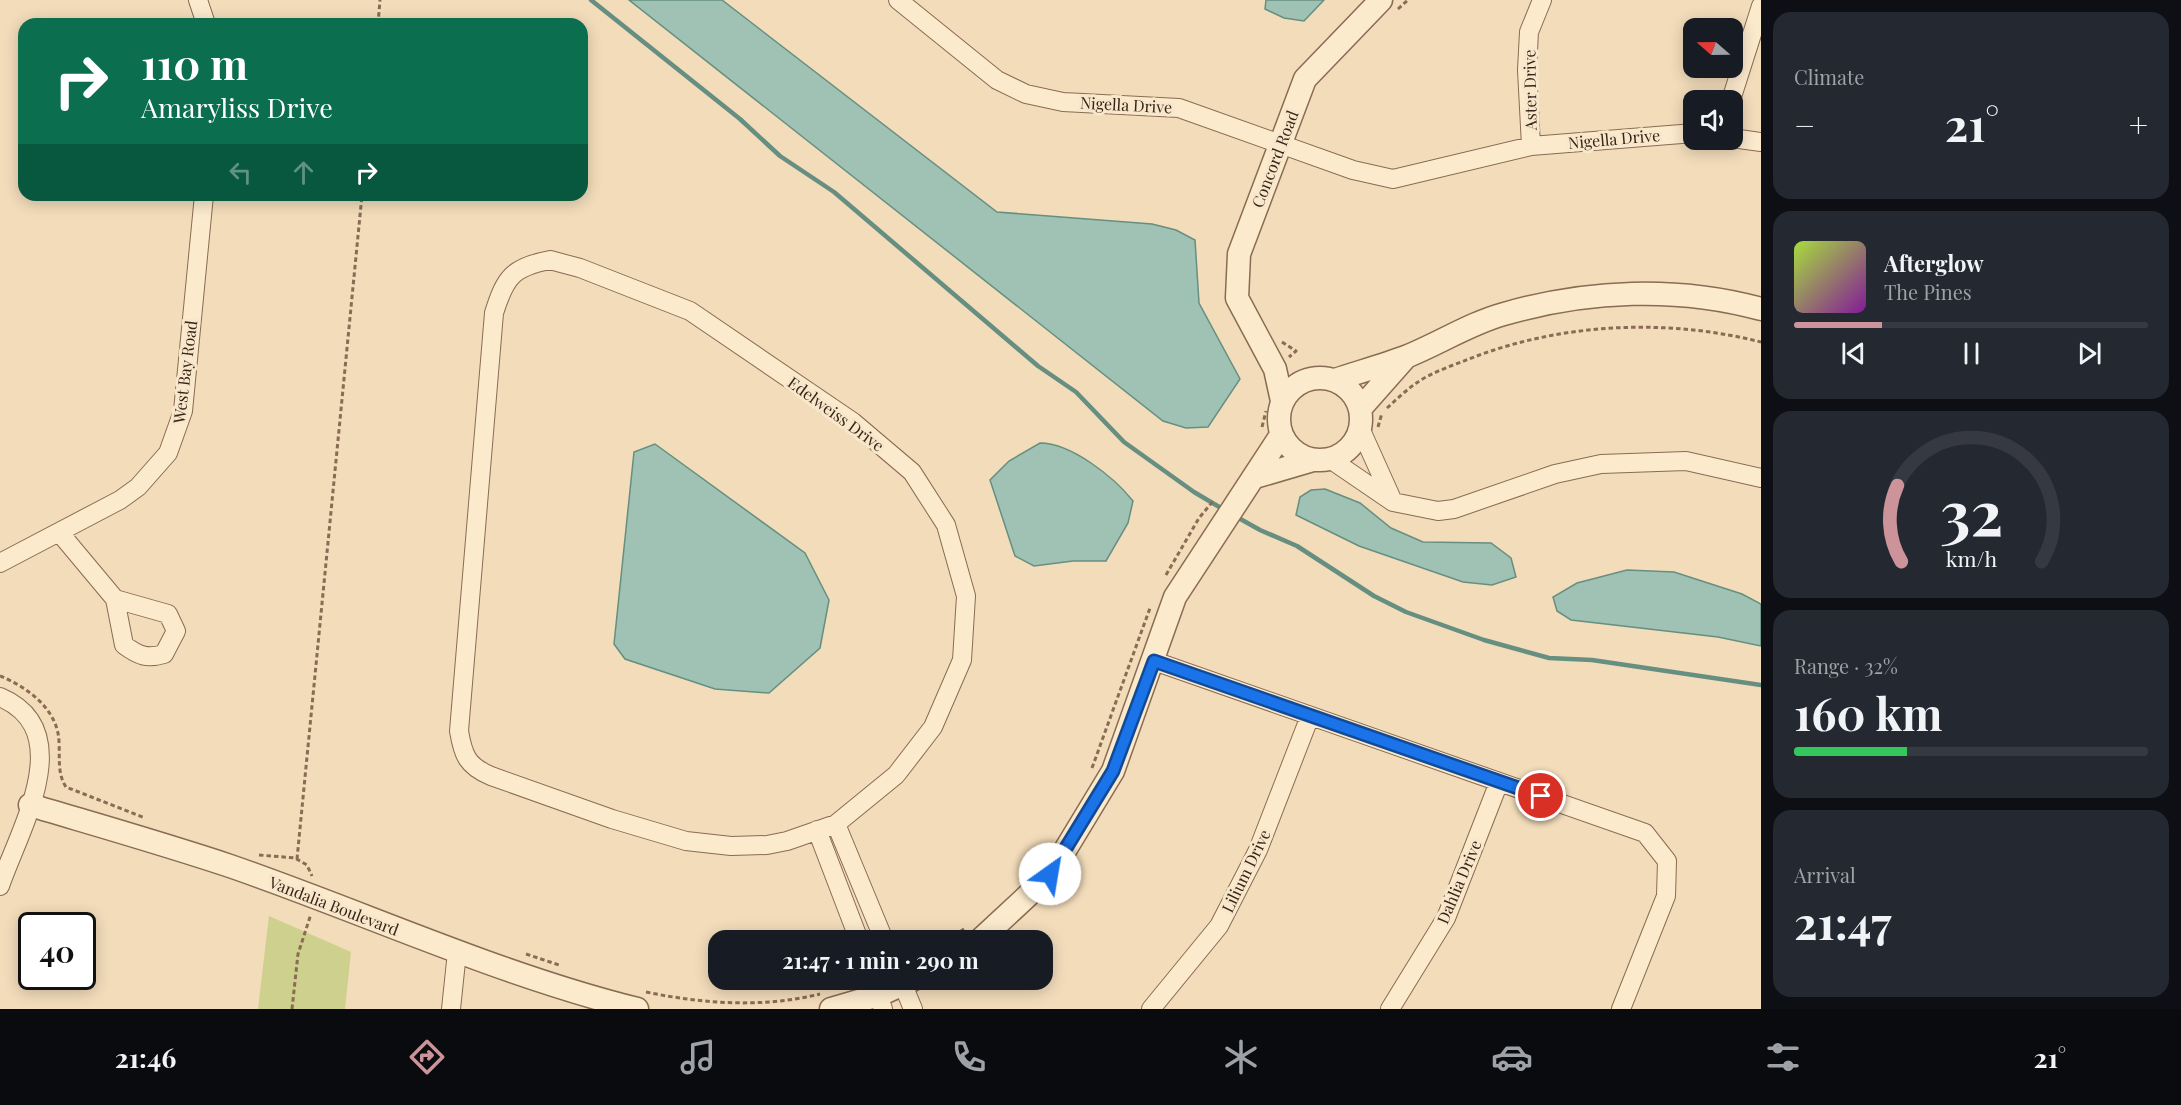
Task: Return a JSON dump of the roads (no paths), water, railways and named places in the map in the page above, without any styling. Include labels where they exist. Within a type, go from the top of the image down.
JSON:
[{"type":"street","points":[[198,0],[204,18]]},
{"type":"street","name":"Nigella Drive","points":[[898,0],[997,80],[1026,94],[1063,102],[1179,108],[1280,146],[1353,170],[1393,179],[1531,147],[1683,134]]},
{"type":"street","name":"Aster Drive","points":[[1531,147],[1527,70],[1529,42],[1542,0]]},
{"type":"street","points":[[1734,90],[1761,6]]},
{"type":"street","name":"Concord Road","points":[[1307,379],[1285,361],[1237,298],[1239,254],[1305,79],[1385,8]]},
{"type":"street","points":[[1743,140],[1761,142]]},
{"type":"street","name":"West Bay Road","points":[[0,563],[138,487],[168,453],[183,411],[203,201]]},
{"type":"street","name":"Edelweiss Drive","points":[[550,260],[566,264],[690,311],[853,422],[912,472],[946,525],[966,596],[962,660],[933,727],[896,776],[836,824],[787,841],[766,845],[731,846],[686,840],[612,819],[491,776],[476,770],[462,752],[459,731],[470,576],[494,313],[501,291],[510,275],[531,263],[550,260]]},
{"type":"street","points":[[1335,380],[1407,356],[1502,314],[1575,297],[1632,294],[1692,296],[1761,309]]},
{"type":"street","name":"Concord Road","points":[[1268,340],[1275,369],[1274,402]]},
{"type":"street","points":[[1255,477],[1321,460],[1350,448],[1407,356]]},
{"type":"street","points":[[977,930],[1050,874],[1113,771],[1175,597],[1227,507],[1255,477],[1278,412],[1274,402],[1307,379],[1335,380],[1346,387],[1366,424],[1393,501]]},
{"type":"street","points":[[1271,434],[1300,456],[1321,460],[1393,501],[1438,511],[1454,509],[1555,474],[1600,464],[1686,461],[1761,478]]},
{"type":"street","points":[[59,532],[115,599]]},
{"type":"street","points":[[1154,661],[1645,833],[1667,861],[1666,896],[1621,1009]]},
{"type":"street","points":[[0,697],[20,711],[37,737],[41,767],[30,805],[0,886]]},
{"type":"street","name":"Lilium Drive","points":[[1151,1009],[1219,926],[1258,850],[1311,716]]},
{"type":"street","name":"Dahlia Drive","points":[[1390,1009],[1446,918],[1499,782]]},
{"type":"street","name":"Vandalia Boulevard","points":[[30,805],[229,866],[316,889],[457,952],[583,995],[641,1000]]},
{"type":"street","points":[[836,824],[880,930]]},
{"type":"street","points":[[817,830],[855,930]]},
{"type":"street","points":[[451,1009],[457,952]]},
{"type":"street","points":[[908,990],[913,1009]]},
{"type":"street","points":[[829,1000],[878,995]]},
{"type":"waterway","points":[[591,0],[740,119],[780,156],[834,192],[1038,366],[1076,392],[1124,442],[1194,492],[1226,511]]},
{"type":"waterway","points":[[1235,516],[1297,546],[1374,596],[1406,612],[1484,640],[1549,658],[1592,660],[1761,685]]}]
